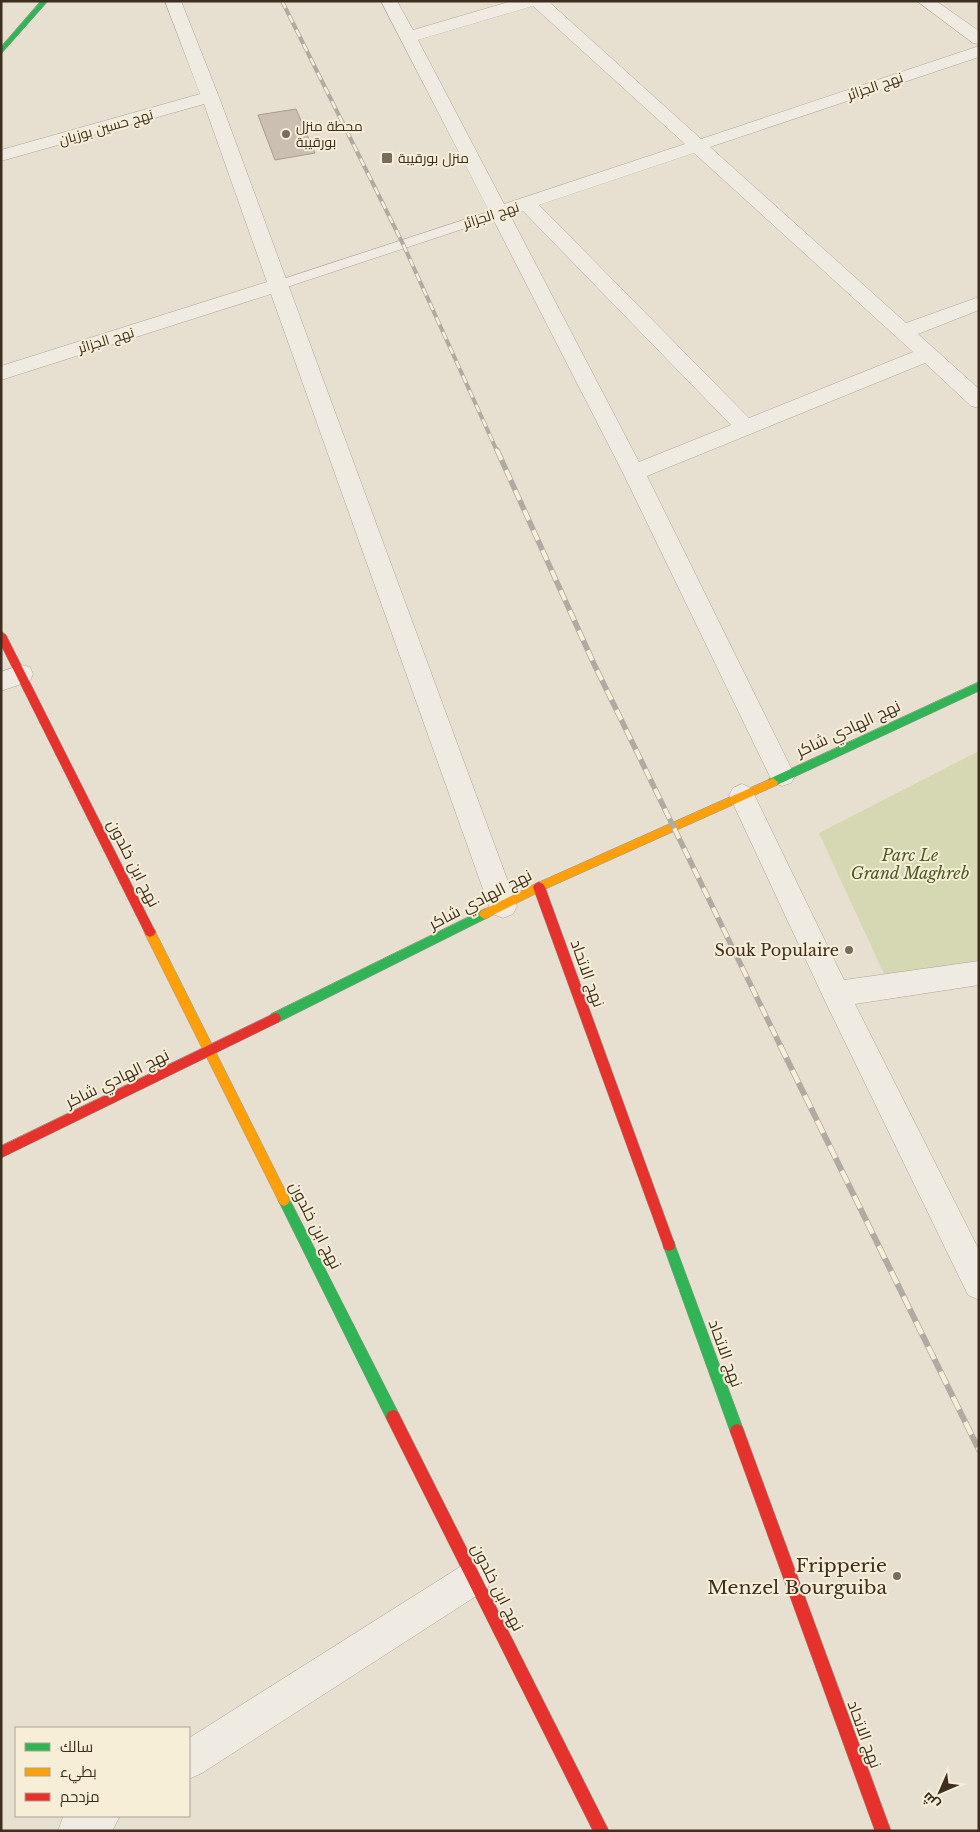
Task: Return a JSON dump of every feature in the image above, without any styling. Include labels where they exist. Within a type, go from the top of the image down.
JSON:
[{"type":"street","points":[[1,52],[46,1]]},
{"type":"street","points":[[173,1],[279,285],[503,906]]},
{"type":"street","points":[[389,1],[634,473],[782,776]]},
{"type":"street","points":[[409,37],[530,1]]},
{"type":"street","points":[[538,1],[979,401]]},
{"type":"street","points":[[925,1],[979,40]]},
{"type":"street","name":"نهج الجزائر","points":[[497,212],[979,51]]},
{"type":"street","name":"نهج حسين بوزيان","points":[[1,156],[210,97]]},
{"type":"street","points":[[526,203],[746,428]]},
{"type":"street","name":"نهج الجزائر","points":[[1,373],[279,285]]},
{"type":"street","points":[[903,332],[979,302]]},
{"type":"street","points":[[634,473],[928,354]]},
{"type":"street","name":"نهج ابن خلدون","points":[[1,635],[11,678],[210,1050],[602,1831]]},
{"type":"street","name":"نهج الهادي شاكر","points":[[1,1152],[539,887],[673,828],[979,686]]},
{"type":"street","points":[[742,796],[836,994],[979,1284]]},
{"type":"street","name":"نهج الاتحاد","points":[[539,887],[883,1831]]},
{"type":"street","points":[[836,994],[979,973]]},
{"type":"street","points":[[190,1759],[474,1577]]},
{"type":"street","points":[[77,1831],[99,1817]]},
{"type":"lane","name":"نهج الجزائر","points":[[279,285],[497,212]]},
{"type":"green space","name":"Parc Le Grand Maghreb","points":[[979,751],[979,965],[885,976],[819,833]]},
{"type":"building","name":"محطة منزل بورقيبة","points":[[296,109],[315,153],[275,160],[258,115]]},
{"type":"railway","points":[[282,1],[403,244],[497,451]]},
{"type":"railway","points":[[497,450],[594,664],[781,1047]]},
{"type":"railway","points":[[780,1045],[979,1450]]},
{"type":"traffic: fast","points":[[1,52],[45,1]]},
{"type":"traffic: fast","points":[[773,782],[979,686]]},
{"type":"traffic: fast","points":[[275,1018],[485,914]]},
{"type":"traffic: fast","points":[[284,1200],[393,1417]]},
{"type":"traffic: fast","points":[[669,1245],[737,1431]]},
{"type":"traffic: slow","points":[[485,914],[539,887],[773,782]]},
{"type":"traffic: slow","points":[[150,932],[284,1200]]},
{"type":"traffic: jam","points":[[1,635],[150,932]]},
{"type":"traffic: jam","points":[[539,887],[669,1245]]},
{"type":"traffic: jam","points":[[1,1152],[275,1018]]},
{"type":"traffic: jam","points":[[393,1417],[601,1831]]},
{"type":"traffic: jam","points":[[737,1431],[883,1831]]},
{"type":"place","name":"محطة منزل بورقيبة","points":[[286,134]]},
{"type":"place","name":"منزل بورقيبة","points":[[387,158]]},
{"type":"place","name":"Souk Populaire","points":[[849,950]]},
{"type":"place","name":"Fripperie Menzel Bourguiba","points":[[897,1576]]}]
